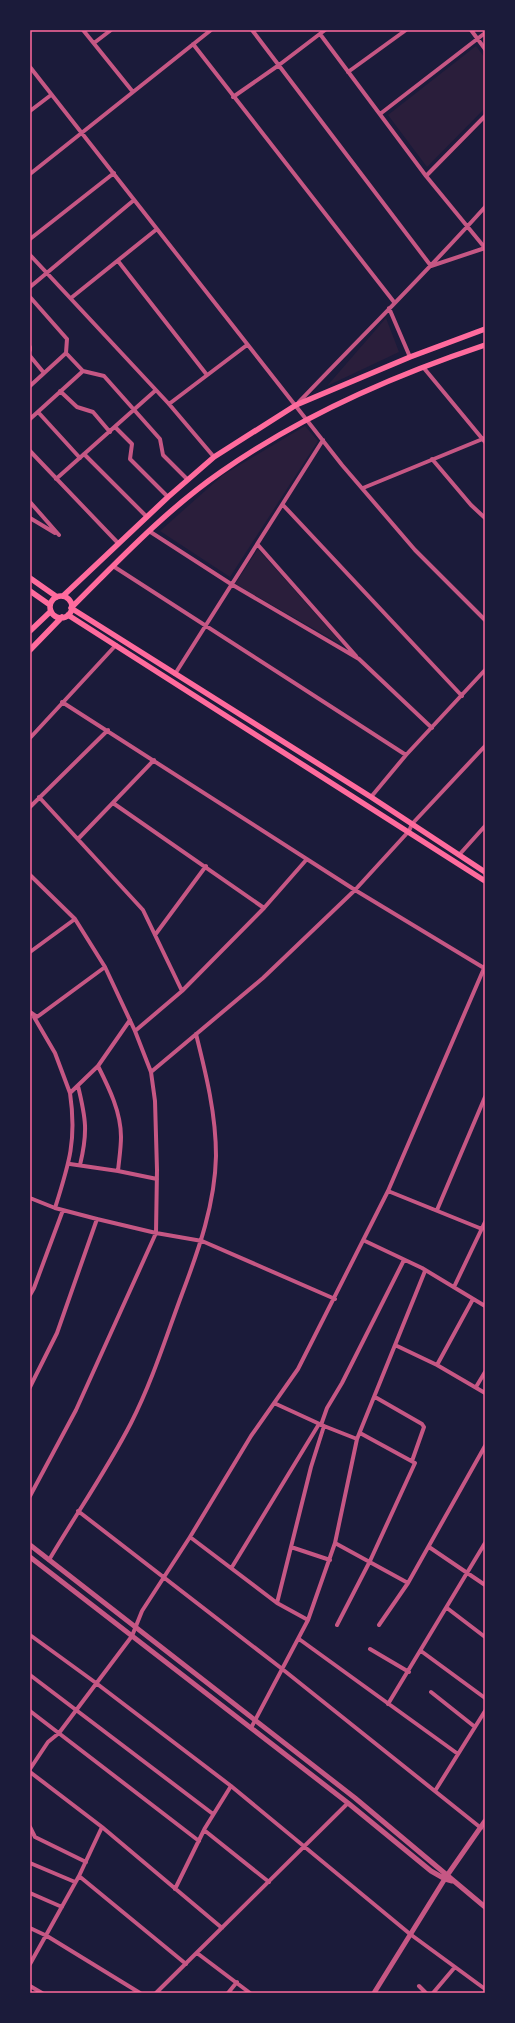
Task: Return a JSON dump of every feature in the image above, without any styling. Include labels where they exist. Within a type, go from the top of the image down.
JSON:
[{"type":"main road","points":[[30,631],[60,597],[187,479],[214,457],[296,405],[410,357],[485,329]]},
{"type":"main road","points":[[30,650],[62,618],[68,615],[71,608],[149,531],[221,472],[306,419],[340,402],[423,367],[485,345]]},
{"type":"main road","points":[[30,578],[70,602],[71,608],[371,797],[485,872]]},
{"type":"main road","points":[[30,591],[50,608],[55,616],[62,618]]},
{"type":"main road","points":[[68,615],[409,831],[485,881]]},
{"type":"street","points":[[83,30],[133,92]]},
{"type":"street","points":[[94,44],[111,30]]},
{"type":"street","points":[[30,174],[211,30]]},
{"type":"street","points":[[252,30],[431,266]]},
{"type":"street","points":[[233,98],[279,66],[325,30]]},
{"type":"street","points":[[348,72],[406,30]]},
{"type":"street","points":[[471,30],[485,49]]},
{"type":"street","points":[[380,114],[485,33]]},
{"type":"street","points":[[320,34],[426,176],[485,248],[431,266]]},
{"type":"street","points":[[193,44],[233,98],[394,302]]},
{"type":"street","points":[[30,66],[51,95],[323,440],[415,550],[485,620]]},
{"type":"street","points":[[30,111],[51,95]]},
{"type":"street","points":[[426,176],[485,116]]},
{"type":"street","points":[[30,239],[114,173]]},
{"type":"street","points":[[30,287],[134,200]]},
{"type":"street","points":[[296,405],[394,302],[431,266],[485,207]]},
{"type":"street","points":[[71,298],[157,229]]},
{"type":"street","points":[[30,255],[169,404],[214,457]]},
{"type":"street","points":[[118,261],[207,375]]},
{"type":"street","points":[[30,297],[67,339],[66,353],[30,386]]},
{"type":"street","points":[[389,308],[410,357]]},
{"type":"street","points":[[169,404],[247,345]]},
{"type":"street","points":[[66,353],[83,371],[104,376],[160,439],[163,455],[187,479]]},
{"type":"street","points":[[30,356],[44,373]]},
{"type":"street","points":[[363,488],[432,459],[484,440],[423,367]]},
{"type":"street","points":[[30,419],[83,371]]},
{"type":"street","points":[[56,479],[156,390]]},
{"type":"street","points":[[60,392],[77,407],[93,412],[110,432]]},
{"type":"street","points":[[38,412],[80,458]]},
{"type":"street","points":[[115,427],[132,444],[130,459],[168,497]]},
{"type":"street","points":[[175,674],[204,625],[258,545],[323,440]]},
{"type":"street","points":[[30,452],[118,543]]},
{"type":"street","points":[[84,454],[147,517]]},
{"type":"street","points":[[432,459],[471,505],[485,518]]},
{"type":"street","points":[[30,502],[58,535],[30,518]]},
{"type":"street","points":[[283,505],[462,696]]},
{"type":"street","points":[[149,531],[231,584],[358,659]]},
{"type":"street","points":[[258,545],[358,659],[432,728]]},
{"type":"street","points":[[113,566],[406,755]]},
{"type":"street","points":[[30,738],[116,645]]},
{"type":"street","points":[[371,797],[406,755],[485,670]]},
{"type":"street","points":[[62,702],[356,890],[485,967],[365,1241],[298,1369],[251,1436],[190,1537],[142,1612],[132,1636],[59,1733],[48,1742],[30,1771],[102,1827],[222,1928]]},
{"type":"street","points":[[30,807],[108,730]]},
{"type":"street","points":[[151,1072],[263,978],[356,890],[409,831],[412,824],[485,746]]},
{"type":"street","points":[[78,839],[154,760]]},
{"type":"street","points":[[39,797],[143,910],[182,991]]},
{"type":"street","points":[[113,803],[206,866],[264,908]]},
{"type":"street","points":[[459,855],[485,826]]},
{"type":"street","points":[[135,1031],[182,991],[264,908],[307,859]]},
{"type":"street","points":[[155,936],[206,866]]},
{"type":"street","points":[[30,875],[75,919],[105,967],[135,1031],[151,1072],[154,1100],[157,1179],[156,1233],[76,1410],[30,1496]]},
{"type":"street","points":[[30,952],[75,919]]},
{"type":"street","points":[[34,1017],[37,1017],[105,967]]},
{"type":"street","points":[[30,1012],[55,1053],[70,1093],[74,1119],[70,1164],[54,1208]]},
{"type":"street","points":[[70,1093],[98,1066],[130,1020]]},
{"type":"street","points":[[49,1560],[78,1510],[105,1470],[132,1422],[158,1359],[202,1241],[211,1202],[216,1156],[212,1100],[196,1034]]},
{"type":"street","points":[[98,1066],[111,1093],[121,1136],[118,1171]]},
{"type":"street","points":[[78,1086],[85,1112],[86,1133],[80,1165]]},
{"type":"street","points":[[437,1210],[485,1097]]},
{"type":"street","points":[[70,1164],[118,1171],[157,1179]]},
{"type":"street","points":[[388,1191],[482,1229]]},
{"type":"street","points":[[30,1198],[54,1208],[97,1219],[156,1233],[202,1241],[335,1299]]},
{"type":"street","points":[[30,1295],[63,1210]]},
{"type":"street","points":[[30,1387],[57,1333],[97,1219]]},
{"type":"street","points":[[454,1287],[485,1222]]},
{"type":"street","points":[[365,1241],[426,1271],[485,1306]]},
{"type":"street","points":[[277,1603],[321,1425],[327,1408],[342,1383],[404,1260]]},
{"type":"street","points":[[251,1728],[281,1668],[308,1620],[335,1543],[357,1438],[426,1271]]},
{"type":"street","points":[[437,1365],[473,1300]]},
{"type":"street","points":[[395,1345],[437,1365],[476,1386],[485,1393]]},
{"type":"street","points":[[476,1386],[485,1372]]},
{"type":"street","points":[[375,1397],[422,1424],[424,1427],[412,1461]]},
{"type":"street","points":[[274,1403],[321,1425],[357,1438]]},
{"type":"street","points":[[232,1567],[321,1425]]},
{"type":"street","points":[[337,1625],[370,1561],[415,1463],[360,1433]]},
{"type":"street","points":[[380,1626],[429,1547],[485,1446]]},
{"type":"street","points":[[78,1510],[281,1668],[481,1828]]},
{"type":"street","points":[[190,1537],[232,1567],[277,1603],[308,1620]]},
{"type":"street","points":[[335,1543],[408,1583]]},
{"type":"street","points":[[388,1704],[409,1672],[467,1571],[485,1543]]},
{"type":"street","points":[[30,1545],[254,1721],[355,1798],[446,1877],[485,1907]]},
{"type":"street","points":[[291,1547],[330,1560]]},
{"type":"street","points":[[429,1547],[467,1571],[485,1585]]},
{"type":"street","points":[[30,1557],[348,1803],[432,1872],[446,1877]]},
{"type":"street","points":[[447,1608],[485,1637]]},
{"type":"street","points":[[30,1635],[96,1683],[231,1786],[410,1934],[485,1989]]},
{"type":"street","points":[[299,1638],[458,1754]]},
{"type":"street","points":[[370,1649],[409,1672]]},
{"type":"street","points":[[421,1651],[485,1698]]},
{"type":"street","points":[[30,1675],[75,1711],[213,1814]]},
{"type":"street","points":[[431,1692],[475,1727]]},
{"type":"street","points":[[30,1711],[199,1841]]},
{"type":"street","points":[[435,1791],[485,1711]]},
{"type":"street","points":[[175,1889],[204,1830],[231,1786]]},
{"type":"street","points":[[156,1993],[348,1803]]},
{"type":"street","points":[[374,1993],[446,1877],[485,1821]]},
{"type":"street","points":[[30,1827],[35,1838],[86,1862]]},
{"type":"street","points":[[30,1964],[32,1956],[47,1936],[79,1876],[102,1827]]},
{"type":"street","points":[[204,1830],[269,1882]]},
{"type":"street","points":[[30,1863],[75,1882]]},
{"type":"street","points":[[79,1876],[186,1964]]},
{"type":"street","points":[[30,1892],[62,1907]]},
{"type":"street","points":[[30,1928],[47,1936],[140,1993]]},
{"type":"street","points":[[197,1953],[250,1993]]},
{"type":"street","points":[[433,1993],[455,1967]]},
{"type":"street","points":[[228,1993],[237,1982]]},
{"type":"street","points":[[30,1986],[42,1993]]},
{"type":"street","points":[[419,1986],[426,1993]]},
{"type":"shaded area","points":[[476,46],[485,58],[485,108],[427,167],[388,115]]},
{"type":"shaded area","points":[[386,318],[399,352],[327,386]]},
{"type":"shaded area","points":[[305,426],[318,441],[230,577],[160,531],[223,475]]},
{"type":"shaded area","points":[[258,549],[344,646],[235,584]]}]
